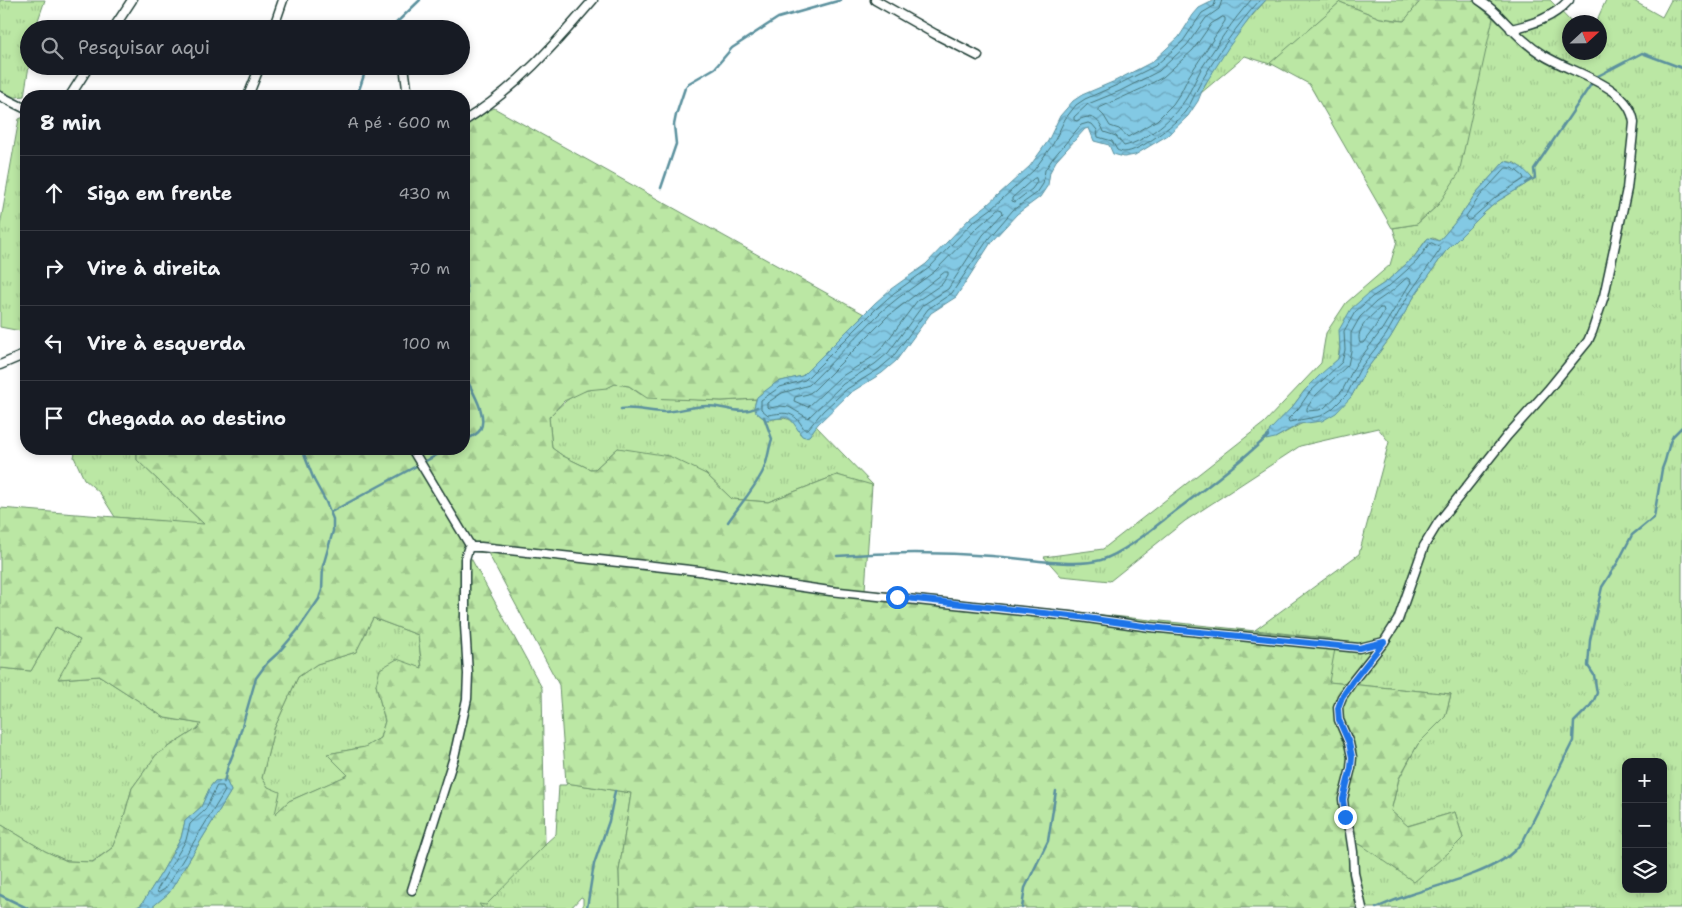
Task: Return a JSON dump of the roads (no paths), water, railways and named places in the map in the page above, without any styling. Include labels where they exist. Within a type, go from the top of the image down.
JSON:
[{"type":"street","points":[[120,20],[132,0]]},
{"type":"street","points":[[276,20],[283,0]]},
{"type":"street","points":[[470,116],[495,100],[550,49],[593,0]]},
{"type":"street","points":[[875,0],[978,56]]},
{"type":"street","points":[[1362,908],[1354,873],[1353,852],[1343,799],[1352,757],[1349,743],[1339,720],[1338,708],[1342,697],[1384,642],[1398,620],[1424,546],[1438,523],[1502,443],[1574,359],[1592,332],[1604,296],[1627,189],[1634,123],[1633,114],[1628,104],[1607,88],[1543,55],[1511,29],[1496,12],[1479,0]]},
{"type":"street","points":[[1511,29],[1548,17],[1568,0]]},
{"type":"street","points":[[74,90],[83,75]]},
{"type":"street","points":[[250,90],[256,75]]},
{"type":"street","points":[[405,75],[407,90]]},
{"type":"street","points":[[0,96],[20,106]]},
{"type":"street","points":[[0,365],[20,357]]},
{"type":"street","points":[[416,455],[470,547]]},
{"type":"street","points":[[470,547],[573,556],[699,571],[830,591],[1080,617],[1150,627],[1359,648],[1384,642]]},
{"type":"street","points":[[412,890],[462,725],[468,674],[464,559],[470,547]]},
{"type":"water","points":[[1215,0],[1266,0],[1253,14],[1228,48],[1188,116],[1168,135],[1135,155],[1124,157],[1113,154],[1109,145],[1094,141],[1089,128],[1085,129],[1056,161],[1050,172],[1048,185],[1040,197],[1017,214],[992,241],[956,297],[931,313],[896,361],[882,373],[850,393],[818,424],[809,436],[802,436],[789,419],[766,420],[756,412],[754,407],[757,397],[777,382],[802,376],[875,303],[926,264],[970,218],[1030,166],[1048,141],[1060,116],[1073,101],[1152,62],[1179,37],[1199,8]]},
{"type":"water","points":[[1505,161],[1520,167],[1532,178],[1485,212],[1445,252],[1414,297],[1390,338],[1366,370],[1351,397],[1336,413],[1322,421],[1299,424],[1275,438],[1266,440],[1270,430],[1293,406],[1305,390],[1338,359],[1340,350],[1339,330],[1351,309],[1414,257],[1428,238],[1439,241],[1459,218],[1476,193]]},
{"type":"water","points":[[226,780],[231,791],[169,893],[151,908],[135,908],[141,905],[162,872],[181,838],[185,821],[201,807],[210,787],[215,781]]},
{"type":"waterway","points":[[399,20],[420,0]]},
{"type":"waterway","points":[[661,188],[676,144],[674,125],[676,115],[685,88],[689,83],[715,68],[732,48],[778,18],[841,0]]},
{"type":"waterway","points":[[1526,183],[1535,178],[1534,169],[1596,77],[1642,53],[1682,68]]},
{"type":"waterway","points":[[359,90],[364,75]]},
{"type":"waterway","points":[[470,386],[482,417],[479,432],[470,438]]},
{"type":"waterway","points":[[621,409],[664,412],[714,406],[745,411],[757,407]]},
{"type":"waterway","points":[[728,522],[754,486],[766,465],[772,439],[764,417]]},
{"type":"waterway","points":[[1376,908],[1466,877],[1493,865],[1505,859],[1524,839],[1573,741],[1574,722],[1590,706],[1597,693],[1594,675],[1588,666],[1590,640],[1602,587],[1632,535],[1654,517],[1662,469],[1670,442],[1682,427]]},
{"type":"waterway","points":[[837,556],[934,553],[992,556],[1062,563],[1101,560],[1139,539],[1246,456],[1268,436]]},
{"type":"waterway","points":[[224,782],[256,678],[267,663],[297,631],[319,599],[322,590],[323,566],[333,531],[333,519],[304,455]]},
{"type":"waterway","points":[[331,512],[437,455]]},
{"type":"waterway","points":[[587,908],[594,864],[609,821],[615,791]]},
{"type":"waterway","points":[[1022,908],[1025,888],[1048,841],[1056,791]]},
{"type":"waterway","points":[[0,895],[27,908]]}]
